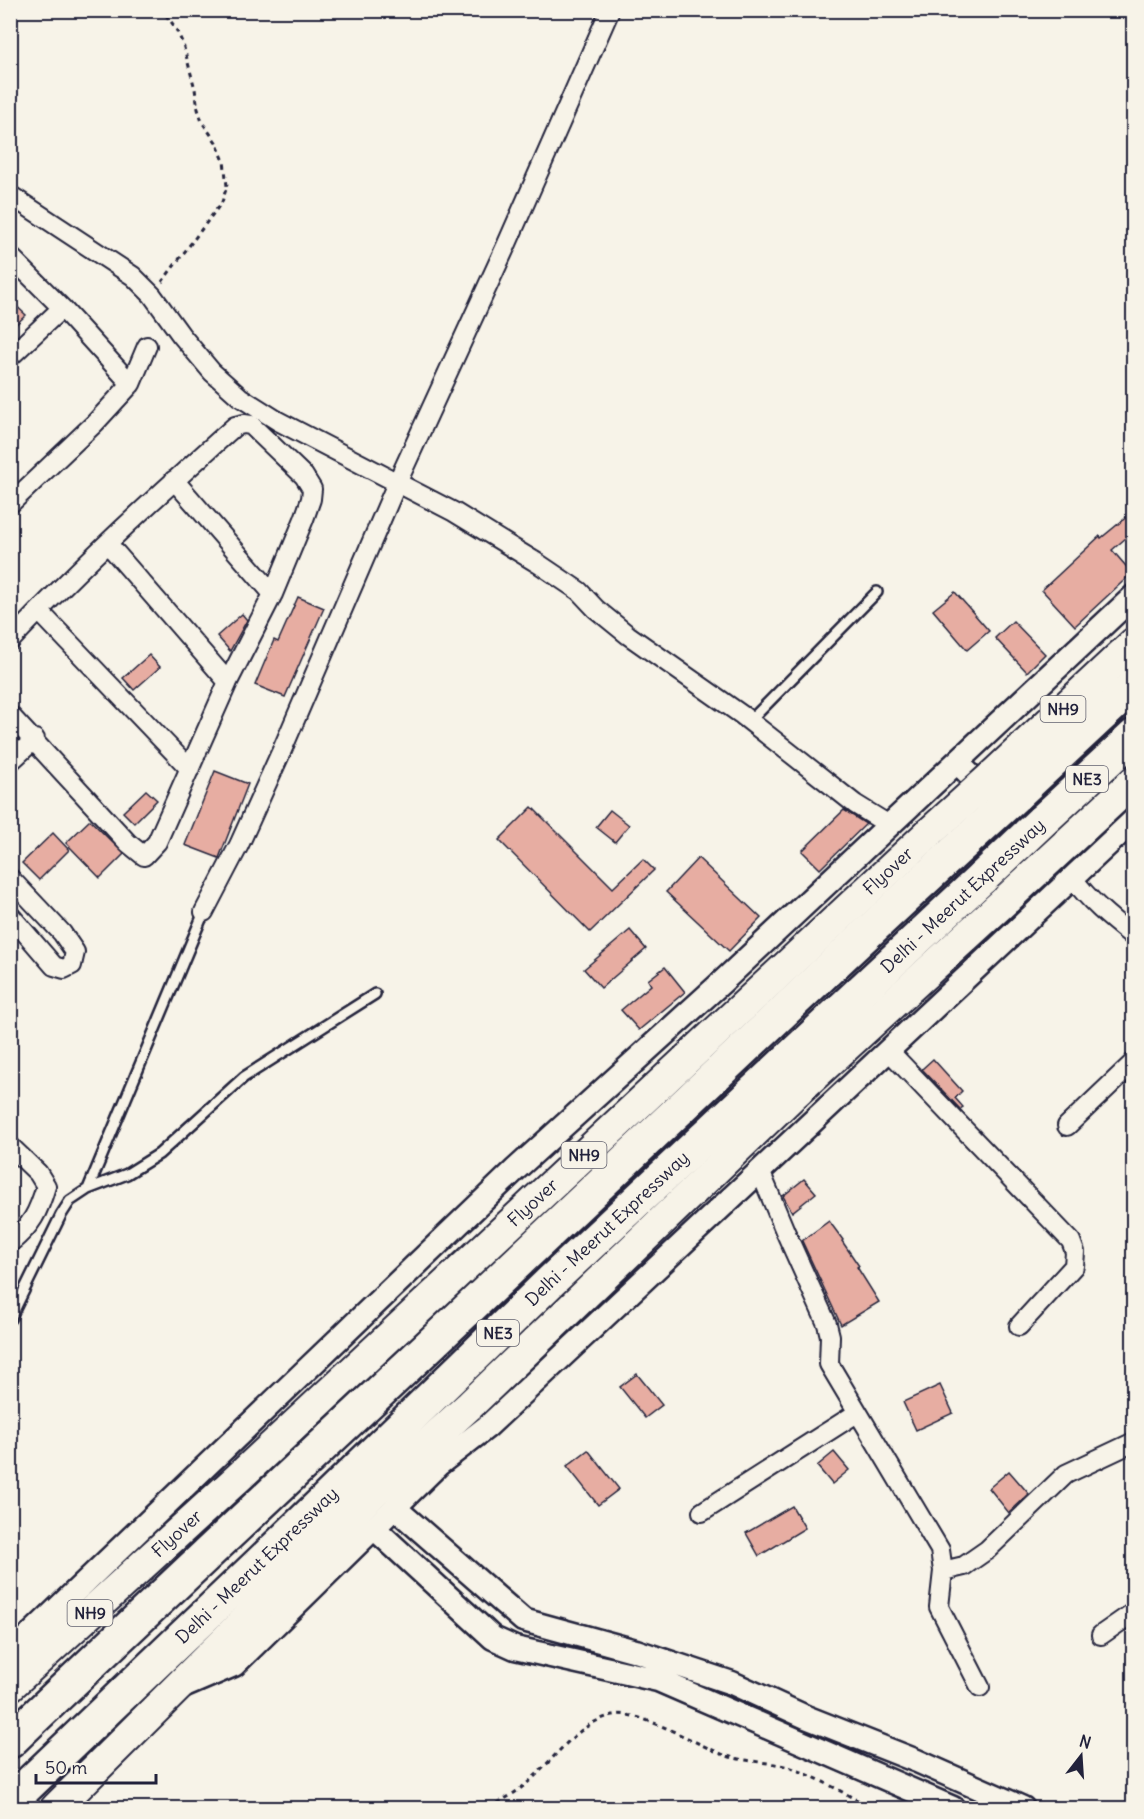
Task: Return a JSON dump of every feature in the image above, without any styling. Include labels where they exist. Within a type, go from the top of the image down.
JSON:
[{"type":"highway","name":"Flyover","points":[[10,1686],[239,1477],[1134,644]]},
{"type":"highway","name":"Delhi - Meerut Expressway","points":[[10,1741],[760,1031],[1134,685]]},
{"type":"highway","name":"Delhi - Meerut Expressway","points":[[10,1802],[552,1281],[1134,736]]},
{"type":"highway","points":[[56,1809],[371,1495],[470,1405],[792,1096],[1134,780]]},
{"type":"street","points":[[204,912],[282,750],[397,483],[506,246],[610,10]]},
{"type":"street","points":[[10,195],[133,276],[152,295],[212,372],[240,397],[278,421],[454,512],[549,571],[579,591],[596,609],[628,635],[750,722],[855,804],[889,825]]},
{"type":"street","points":[[10,256],[63,308],[130,384]]},
{"type":"street","points":[[10,357],[63,308]]},
{"type":"street","points":[[10,504],[94,423],[130,384],[147,346]]},
{"type":"street","points":[[10,641],[174,480],[235,426],[251,425],[304,476],[312,489],[304,519],[273,594],[228,681],[157,842],[144,856],[128,843],[35,739],[10,715]]},
{"type":"street","points":[[174,480],[273,594]]},
{"type":"street","points":[[108,544],[228,681]]},
{"type":"street","points":[[10,1654],[515,1170],[713,990],[1134,596]]},
{"type":"street","points":[[39,611],[190,769]]},
{"type":"street","points":[[10,762],[35,739]]},
{"type":"street","points":[[957,762],[1072,877],[1085,896],[1134,937]]},
{"type":"street","points":[[926,791],[1043,905]]},
{"type":"street","points":[[172,1692],[234,1665],[439,1464],[488,1426],[1134,820]]},
{"type":"street","points":[[10,878],[62,933],[75,952],[72,965],[63,969],[54,966],[10,915]]},
{"type":"street","points":[[889,1051],[1071,1241],[1075,1252],[1074,1266],[1019,1326]]},
{"type":"street","points":[[1067,1126],[1134,1062]]},
{"type":"street","points":[[10,1146],[38,1173],[46,1186],[40,1207],[27,1230],[10,1243]]},
{"type":"street","points":[[760,1171],[784,1231],[827,1324],[830,1336],[830,1364],[940,1550],[943,1571],[939,1607],[980,1687]]},
{"type":"street","points":[[702,1512],[857,1413]]},
{"type":"street","points":[[943,1571],[964,1566],[987,1550],[1066,1474],[1134,1442]]},
{"type":"street","points":[[395,1508],[523,1620],[636,1651],[732,1683],[806,1717],[918,1761],[1023,1809]]},
{"type":"street","points":[[375,1529],[493,1638],[504,1644],[658,1680],[953,1809]]},
{"type":"street","points":[[1101,1635],[1134,1612]]},
{"type":"lane","points":[[750,722],[877,592]]},
{"type":"lane","points":[[88,1189],[204,912]]},
{"type":"lane","points":[[10,1319],[61,1215],[70,1202],[88,1189],[127,1174],[159,1154],[244,1077],[375,994]]},
{"type":"path","points":[[152,295],[222,202],[227,186],[224,161],[216,141],[202,122],[183,44],[175,27],[162,10]]},
{"type":"path","points":[[490,1809],[521,1788],[577,1734],[595,1722],[613,1715],[628,1714],[644,1718],[692,1742],[729,1756],[796,1769],[872,1809]]},
{"type":"building","points":[[10,300],[26,315],[10,330]]},
{"type":"building","points":[[1134,511],[1134,531],[1112,550],[1132,573],[1075,626],[1042,590],[1100,536],[1101,538]]},
{"type":"building","points":[[955,592],[989,631],[967,650],[933,610]]},
{"type":"building","points":[[298,597],[324,608],[285,697],[255,685],[274,640],[278,642]]},
{"type":"building","points":[[242,614],[247,620],[230,651],[217,636]]},
{"type":"building","points":[[1013,621],[1045,654],[1027,672],[995,638]]},
{"type":"building","points":[[149,655],[160,667],[134,690],[123,678]]},
{"type":"building","points":[[215,771],[248,784],[219,858],[185,845]]},
{"type":"building","points":[[146,790],[157,800],[134,823],[123,812]]},
{"type":"building","points":[[532,807],[613,888],[643,859],[654,870],[590,932],[499,840]]},
{"type":"building","points":[[610,810],[629,825],[615,842],[596,827]]},
{"type":"building","points":[[844,810],[866,824],[820,869],[802,851]]},
{"type":"building","points":[[90,820],[124,854],[100,878],[66,843]]},
{"type":"building","points":[[53,833],[69,850],[39,880],[22,863]]},
{"type":"building","points":[[698,858],[761,918],[729,951],[666,892]]},
{"type":"building","points":[[630,930],[646,949],[601,988],[584,969]]},
{"type":"building","points":[[665,967],[685,992],[639,1030],[621,1010],[651,985],[648,980]]},
{"type":"building","points":[[933,1059],[962,1091],[955,1098],[963,1107],[960,1109],[922,1069]]},
{"type":"building","points":[[804,1179],[816,1193],[792,1212],[783,1196]]},
{"type":"building","points":[[829,1221],[843,1240],[879,1302],[841,1325],[802,1241]]},
{"type":"building","points":[[637,1374],[662,1405],[645,1418],[620,1387]]},
{"type":"building","points":[[940,1385],[953,1413],[916,1430],[903,1402]]},
{"type":"building","points":[[588,1450],[619,1489],[598,1505],[567,1466]]},
{"type":"building","points":[[834,1452],[849,1470],[832,1484],[817,1466]]},
{"type":"building","points":[[1009,1471],[1029,1494],[1009,1513],[989,1488]]},
{"type":"building","points":[[792,1506],[805,1528],[759,1556],[746,1533]]}]
